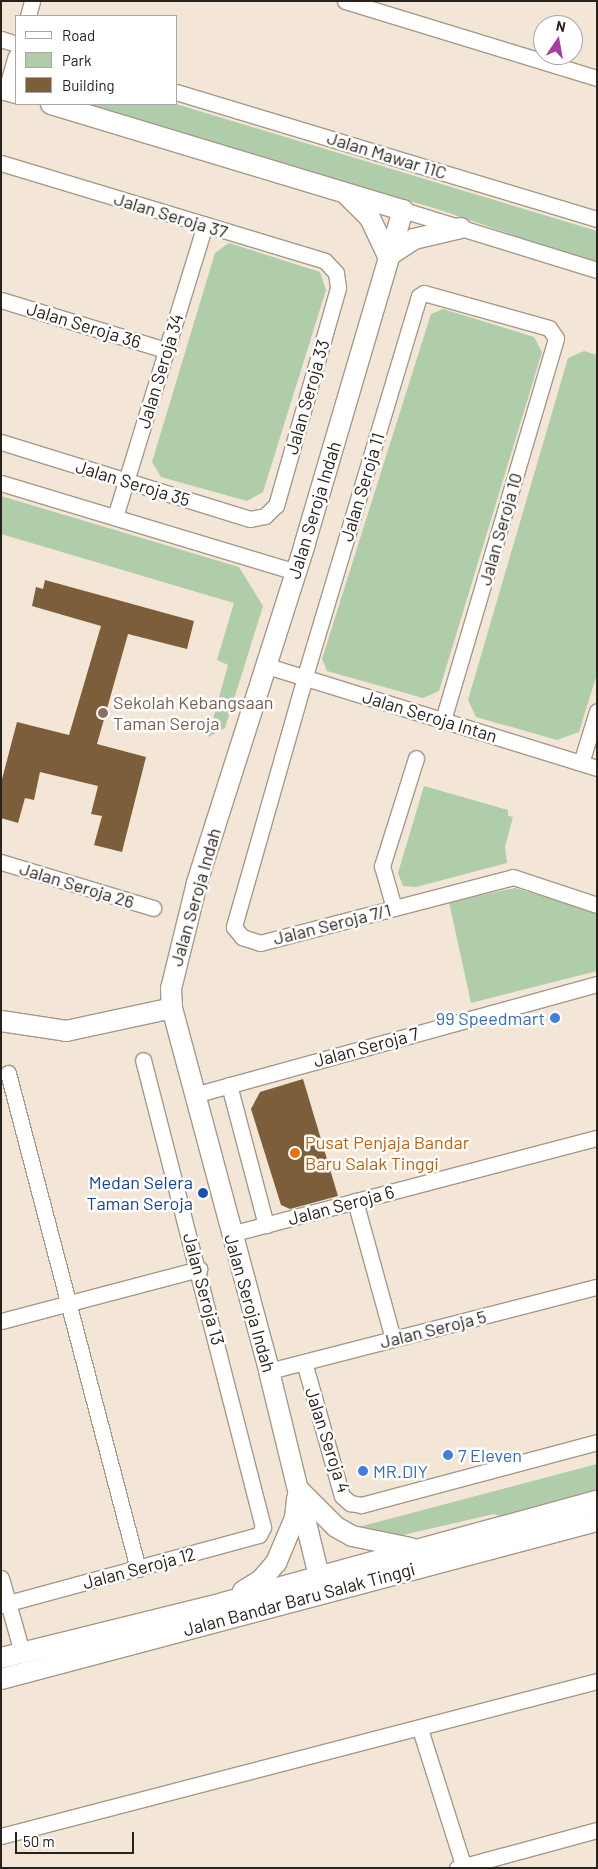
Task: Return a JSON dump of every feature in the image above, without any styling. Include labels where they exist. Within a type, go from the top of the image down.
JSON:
[{"type":"street","points":[[28,15],[32,1]]},
{"type":"street","points":[[345,1],[597,78]]},
{"type":"street","points":[[1,40],[15,44]]},
{"type":"street","points":[[8,91],[15,60]]},
{"type":"street","name":"Jalan Mawar 11C","points":[[178,93],[597,218]]},
{"type":"street","points":[[54,105],[597,270]]},
{"type":"street","name":"Jalan Seroja 37","points":[[1,163],[326,261],[336,273]]},
{"type":"street","points":[[345,193],[370,218],[388,256],[414,239],[461,228]]},
{"type":"street","name":"Jalan Seroja Indah","points":[[321,1584],[269,1371],[230,1234],[172,1008],[172,978],[190,910],[264,665],[296,572],[402,210]]},
{"type":"street","name":"Jalan Seroja 34","points":[[115,517],[205,225]]},
{"type":"street","name":"Jalan Seroja 33","points":[[265,516],[276,505],[338,288],[336,273]]},
{"type":"street","name":"Jalan Seroja 11","points":[[304,677],[419,296],[431,294],[549,328],[556,338]]},
{"type":"street","name":"Jalan Seroja 36","points":[[1,300],[166,350]]},
{"type":"street","name":"Jalan Seroja 10","points":[[444,720],[556,338]]},
{"type":"street","name":"Jalan Seroja 35","points":[[1,442],[250,519],[265,516]]},
{"type":"street","points":[[1,483],[296,572]]},
{"type":"street","name":"Jalan Seroja Intan","points":[[264,665],[597,768]]},
{"type":"street","name":"Jalan Seroja 7/1","points":[[304,677],[234,927],[242,937],[260,943],[513,878],[597,905]]},
{"type":"street","points":[[581,763],[597,711]]},
{"type":"street","points":[[394,908],[382,866],[416,758]]},
{"type":"street","name":"Jalan Seroja 26","points":[[1,862],[153,908]]},
{"type":"street","name":"Jalan Seroja 7","points":[[194,1094],[597,984]]},
{"type":"street","points":[[1,1021],[66,1031],[172,1008]]},
{"type":"street","name":"Jalan Seroja 13","points":[[143,1060],[264,1518]]},
{"type":"street","points":[[8,1073],[138,1568]]},
{"type":"street","points":[[229,1085],[266,1225]]},
{"type":"street","name":"Jalan Seroja 6","points":[[230,1234],[597,1138]]},
{"type":"street","points":[[355,1201],[393,1339]]},
{"type":"street","points":[[1,1321],[199,1269]]},
{"type":"street","name":"Jalan Seroja 5","points":[[269,1371],[597,1287]]},
{"type":"street","name":"Jalan Seroja 4","points":[[304,1362],[342,1496],[350,1502],[361,1505],[597,1442]]},
{"type":"street","points":[[298,1488],[322,1514],[352,1536],[421,1549]]},
{"type":"street","points":[[223,1603],[261,1580],[276,1564],[295,1518],[298,1488]]},
{"type":"street","name":"Jalan Bandar Baru Salak Tinggi","points":[[1,1679],[321,1584],[421,1549],[597,1501]]},
{"type":"street","name":"Jalan Seroja 12","points":[[5,1604],[260,1535],[264,1518]]},
{"type":"street","name":"Jalan Bandar Baru Salak Tinggi","points":[[1,1658],[223,1603],[321,1584],[597,1521]]},
{"type":"street","points":[[1,1578],[5,1604],[22,1652]]},
{"type":"street","points":[[1,1836],[420,1729],[597,1681]]},
{"type":"street","points":[[420,1729],[461,1867],[597,1830]]},
{"type":"green space","points":[[89,105],[178,105],[597,231],[597,264],[440,210]]},
{"type":"green space","points":[[229,243],[320,272],[326,290],[263,492],[247,501],[161,477],[152,462],[215,253]]},
{"type":"green space","points":[[443,309],[534,337],[542,352],[439,691],[423,698],[327,671],[322,659],[431,314]]},
{"type":"green space","points":[[584,351],[597,355],[597,674],[579,732],[557,740],[476,717],[468,700],[568,358]]},
{"type":"green space","points":[[1,496],[239,567],[263,606],[225,728],[208,737],[228,665],[217,660],[234,603],[1,534]]},
{"type":"green space","points":[[424,786],[508,810],[508,816],[513,817],[505,847],[507,863],[416,887],[403,886],[398,873]]},
{"type":"green space","points":[[515,888],[597,913],[597,971],[471,1003],[449,902]]},
{"type":"green space","points":[[597,1464],[597,1492],[506,1518],[494,1514],[394,1537],[351,1529]]},
{"type":"building","name":"Sekolah Kebangsaan Taman Seroja","points":[[45,580],[194,621],[187,649],[128,634],[97,744],[146,757],[122,852],[94,845],[102,816],[91,814],[98,786],[40,772],[34,800],[25,798],[18,823],[1,818],[1,783],[17,722],[69,735],[101,626],[32,606],[36,587],[43,589]]},
{"type":"building","name":"Pusat Penjaja Bandar Baru Salak Tinggi","points":[[303,1079],[338,1196],[290,1209],[281,1205],[251,1109],[260,1092]]},
{"type":"place","name":"Sekolah Kebangsaan Taman Seroja","points":[[103,713]]},
{"type":"place","name":"99 Speedmart","points":[[555,1018]]},
{"type":"place","name":"Pusat Penjaja Bandar Baru Salak Tinggi","points":[[295,1153]]},
{"type":"place","name":"Medan Selera Taman Seroja","points":[[203,1193]]},
{"type":"place","name":"7 Eleven","points":[[448,1455]]},
{"type":"place","name":"MR.DIY","points":[[363,1471]]}]
